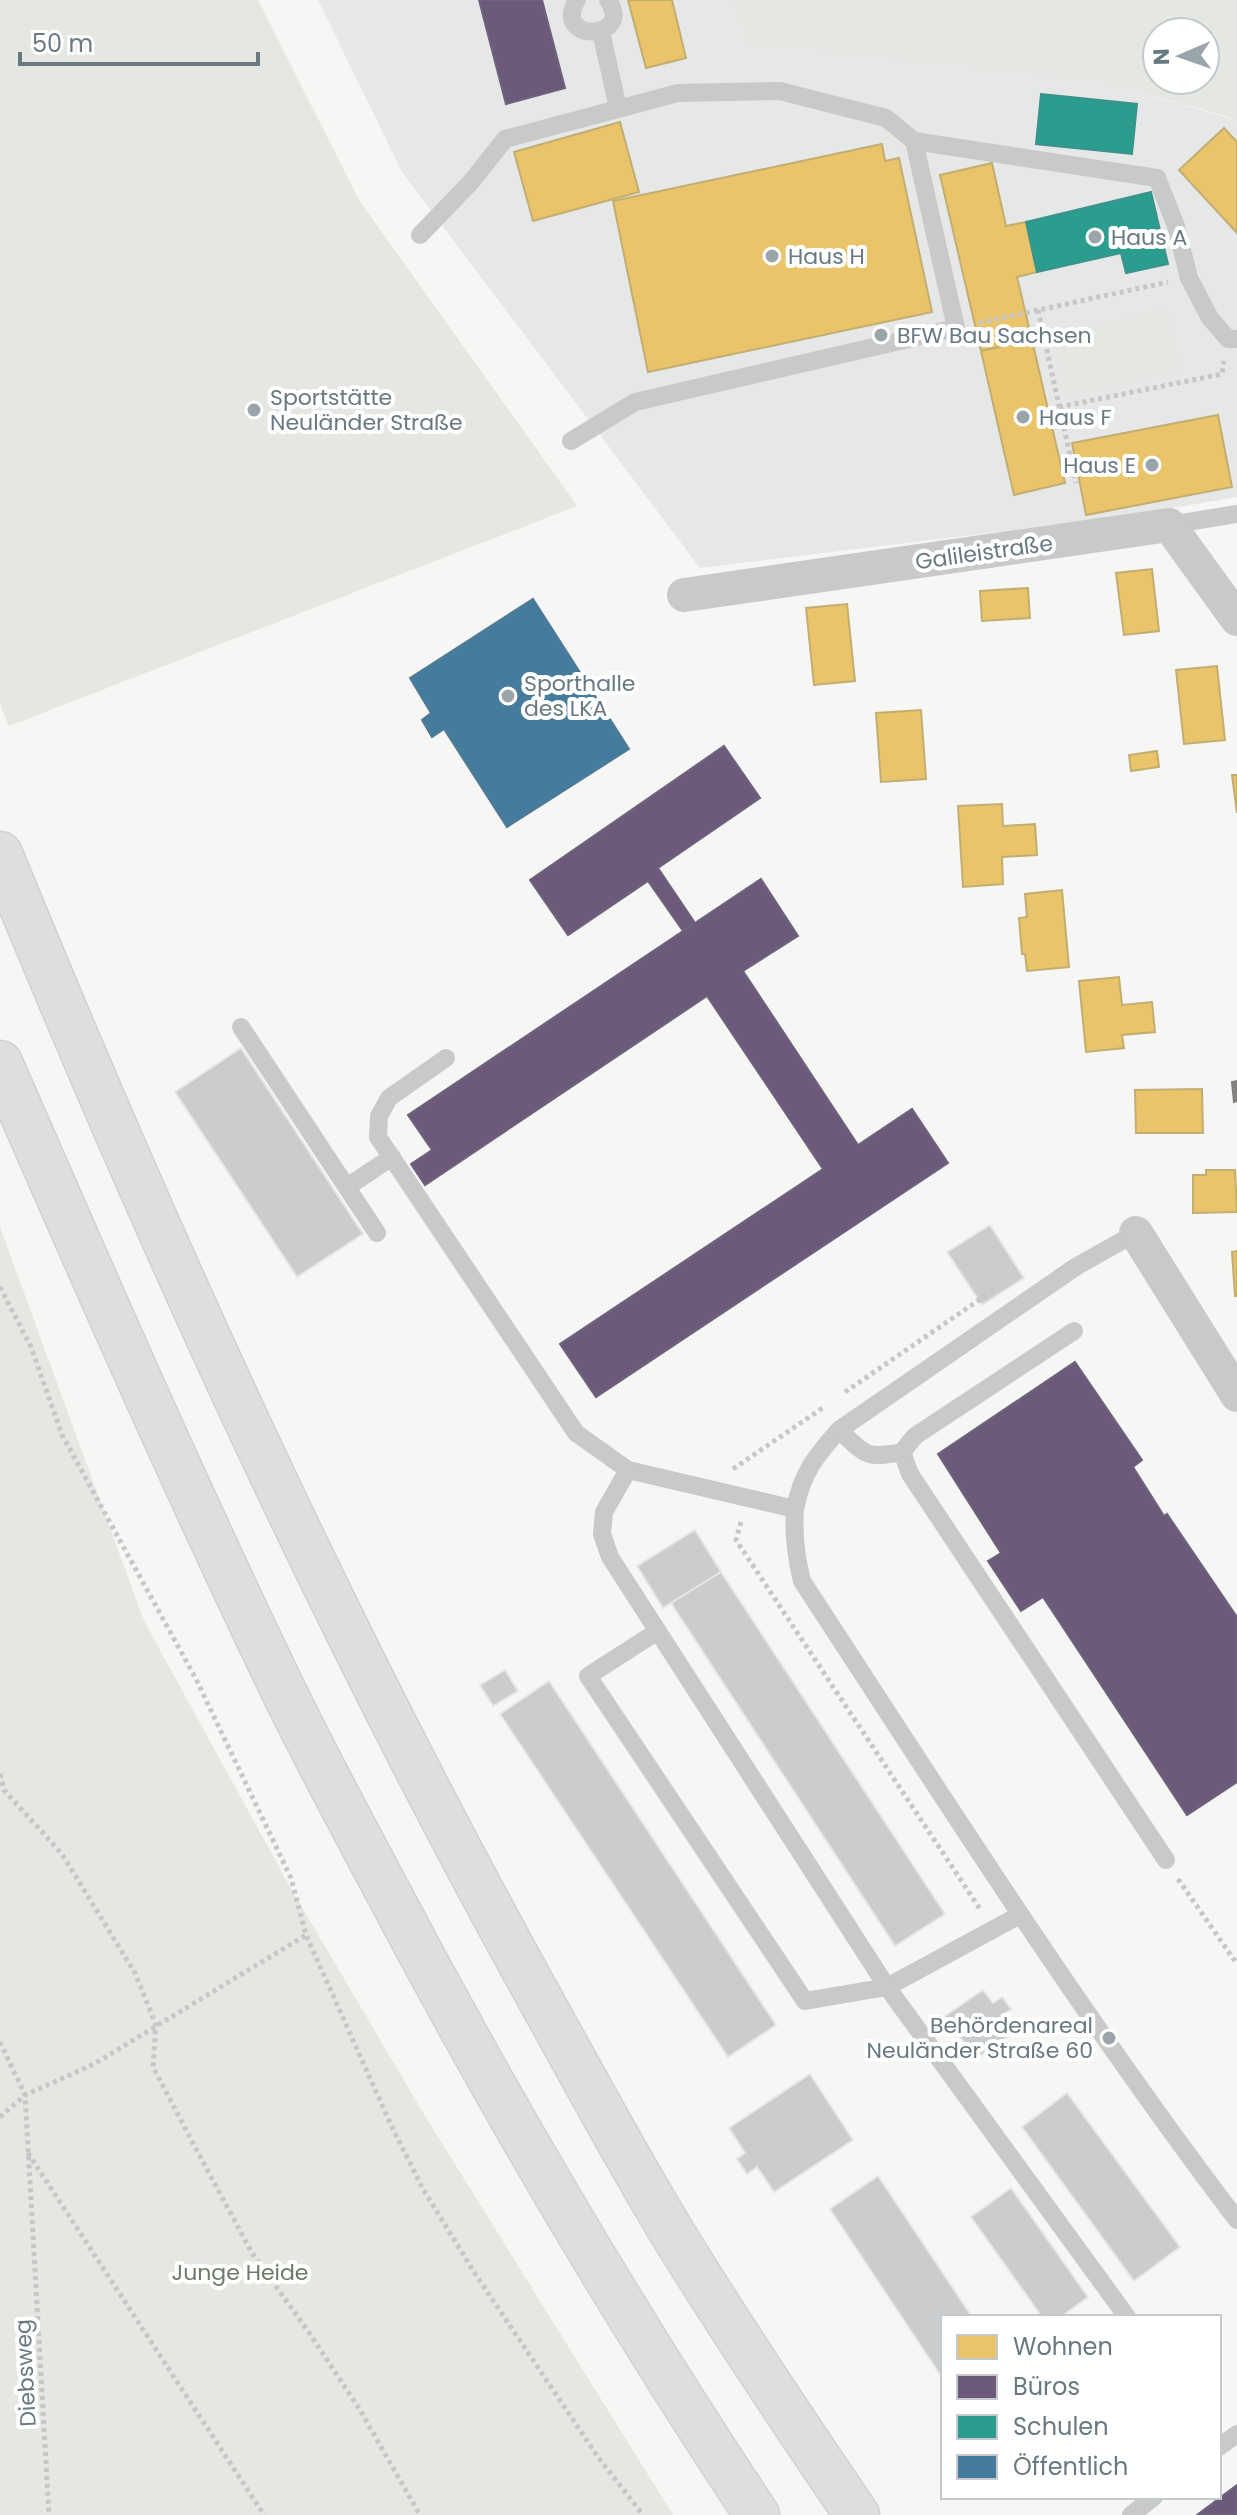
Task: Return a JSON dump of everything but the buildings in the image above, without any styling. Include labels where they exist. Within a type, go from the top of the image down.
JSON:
[{"type":"highway","points":[[0,854],[81,1054],[158,1231],[314,1565],[407,1751],[526,1973],[676,2238],[857,2515]]},
{"type":"highway","points":[[0,1063],[204,1521],[352,1825],[521,2134],[608,2281],[757,2515]]},
{"type":"street","name":"Galileistraße","points":[[684,595],[1169,525]]},
{"type":"street","points":[[1169,525],[1235,613]]},
{"type":"street","points":[[1136,1233],[1237,1395]]},
{"type":"lane","points":[[577,0],[572,13],[577,26],[590,33],[601,32],[611,22],[613,12],[608,0]]},
{"type":"lane","points":[[601,32],[618,108]]},
{"type":"lane","points":[[420,235],[471,182],[505,139],[678,93],[780,91],[886,118],[914,141],[1157,178],[1176,226],[1189,278],[1210,318],[1232,339]]},
{"type":"lane","points":[[571,441],[635,402],[956,328],[914,141]]},
{"type":"lane","points":[[1169,525],[1237,514]]},
{"type":"lane","points":[[241,1027],[377,1233]]},
{"type":"lane","points":[[446,1058],[389,1098],[379,1116],[378,1137],[576,1433],[628,1470],[795,1509]]},
{"type":"lane","points":[[347,1187],[392,1157]]},
{"type":"lane","points":[[1136,1233],[1077,1266],[839,1430],[814,1458],[800,1484],[793,1531],[802,1581],[1020,1915],[1190,2159],[1237,2220]]},
{"type":"lane","points":[[839,1430],[864,1453],[879,1456],[902,1452],[915,1436],[1074,1331]]},
{"type":"lane","points":[[902,1452],[910,1474],[1166,1860]]},
{"type":"lane","points":[[628,1470],[604,1512],[602,1534],[610,1557],[887,1987],[1126,2315]]},
{"type":"lane","points":[[658,1631],[588,1676],[805,2001],[887,1987],[1020,1915]]},
{"type":"lane","points":[[1131,2515],[1151,2499]]},
{"type":"path","points":[[956,328],[1189,278]]},
{"type":"path","points":[[1038,310],[1076,483]]},
{"type":"path","points":[[1059,407],[1222,374],[1232,339]]},
{"type":"path","points":[[0,1287],[31,1347],[62,1435],[196,1679],[291,1878],[306,1935],[423,2189],[474,2272],[598,2457],[643,2515]]},
{"type":"path","points":[[748,1498],[736,1540],[993,1929]]},
{"type":"path","points":[[0,1774],[4,1790],[62,1854],[135,1973],[156,2025],[153,2067],[252,2253],[360,2410],[420,2515]]},
{"type":"path","points":[[1166,1860],[1237,1964]]},
{"type":"path","points":[[0,2117],[25,2095],[94,2064],[306,1935]]},
{"type":"path","name":"Diebsweg","points":[[0,2042],[25,2095],[49,2515]]},
{"type":"path","points":[[28,2152],[264,2515]]},
{"type":"shaded area","name":"BFW Bau Sachsen","points":[[318,0],[731,0],[749,44],[1100,81],[1141,93],[1141,96],[1152,96],[1229,118],[1237,124],[1237,497],[1120,517],[700,568],[402,172]]},
{"type":"green space","name":"Sportstätte Neuländer Straße","points":[[0,0],[258,0],[359,200],[577,506],[9,726],[0,704]]},
{"type":"green space","points":[[731,0],[1237,0],[1237,124],[1229,117],[1154,96],[1221,96],[1221,16],[1141,16],[1141,92],[1100,81],[749,44]]},
{"type":"green space","points":[[1166,310],[1179,370],[1068,395],[1054,335]]},
{"type":"green space","name":"Junge Heide","points":[[0,1227],[144,1621],[290,1887],[425,2116],[673,2515],[0,2515]]},
{"type":"place","name":"Haus A","points":[[1095,237]]},
{"type":"place","name":"Haus H","points":[[772,256]]},
{"type":"place","name":"BFW Bau Sachsen","points":[[881,335]]},
{"type":"place","name":"Sportstätte Neuländer Straße","points":[[254,410]]},
{"type":"place","name":"Haus F","points":[[1023,417]]},
{"type":"place","name":"Haus E","points":[[1152,465]]},
{"type":"place","name":"Sporthalle des LKA","points":[[508,696]]},
{"type":"place","name":"Behördenareal Neuländer Straße 60","points":[[1109,2038]]}]
